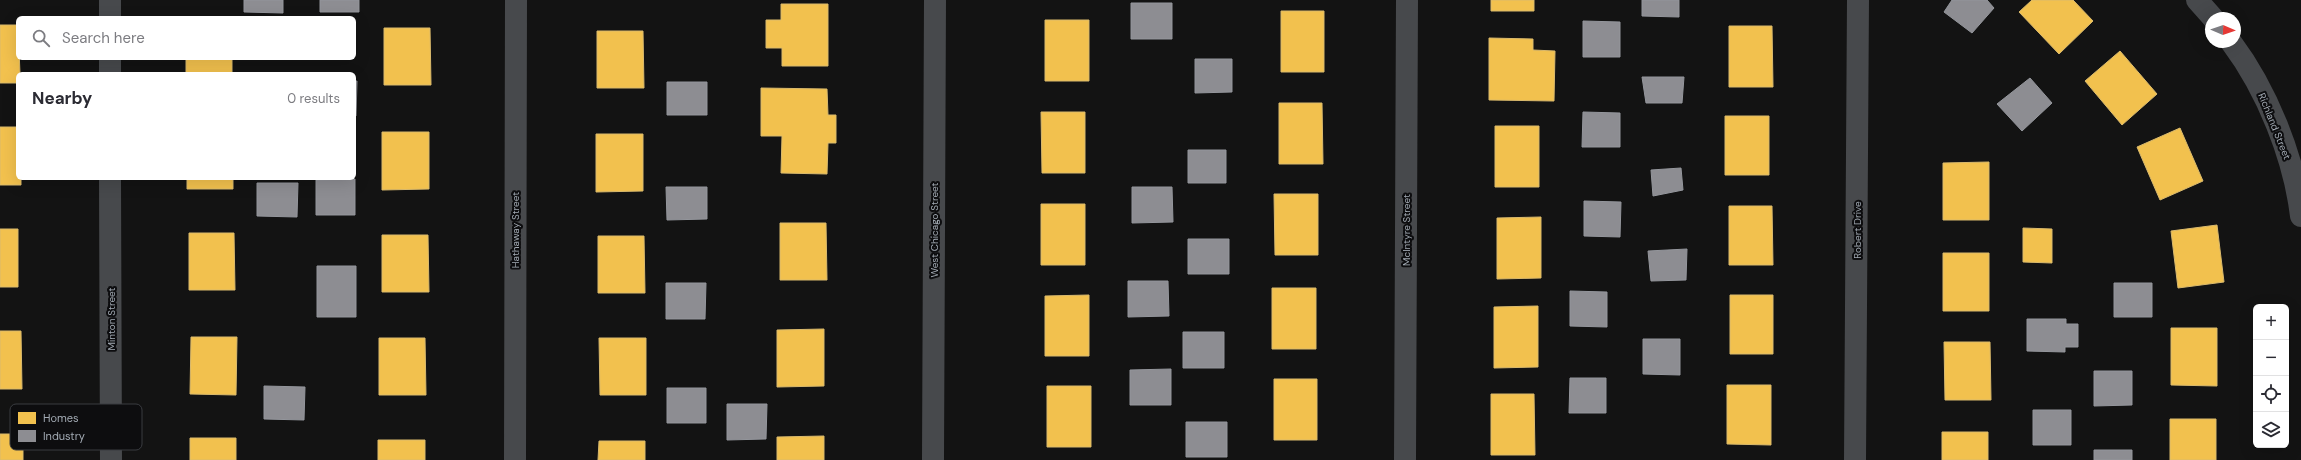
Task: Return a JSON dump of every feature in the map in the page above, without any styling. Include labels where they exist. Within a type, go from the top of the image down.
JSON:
[{"type":"street","points":[[110,0],[110,16]]},
{"type":"street","name":"Hathaway Street","points":[[515,460],[516,0]]},
{"type":"street","name":"West Chicago Street","points":[[933,460],[935,0]]},
{"type":"street","name":"McIntyre Street","points":[[1405,460],[1407,0]]},
{"type":"street","name":"Robert Drive","points":[[1855,460],[1858,0]]},
{"type":"street","points":[[2197,0],[2208,12]]},
{"type":"street","name":"Richland Street","points":[[2235,48],[2258,85],[2285,146],[2299,196],[2301,216]]},
{"type":"street","points":[[110,60],[110,72]]},
{"type":"street","name":"Minton Street","points":[[110,180],[111,404]]},
{"type":"street","name":"Minton Street","points":[[111,450],[111,460]]},
{"type":"building: Homes","points":[[1491,0],[1534,0],[1534,11],[1491,11]]},
{"type":"building: Homes","points":[[2032,0],[2073,0],[2093,21],[2059,54],[2019,12]]},
{"type":"building: Homes","points":[[781,4],[828,4],[828,66],[782,66],[782,48],[766,48],[766,20],[781,20]]},
{"type":"building: Homes","points":[[1281,11],[1324,11],[1324,72],[1281,72]]},
{"type":"building: Homes","points":[[1045,20],[1089,20],[1089,81],[1045,81]]},
{"type":"building: Homes","points":[[0,25],[16,25],[16,60],[19,60],[20,72],[16,72],[16,83],[0,83]]},
{"type":"building: Homes","points":[[1729,26],[1772,26],[1773,87],[1729,87]]},
{"type":"building: Homes","points":[[384,28],[430,28],[431,85],[384,85]]},
{"type":"building: Homes","points":[[597,31],[643,31],[644,88],[597,88]]},
{"type":"building: Homes","points":[[1489,38],[1533,39],[1533,50],[1555,51],[1554,101],[1489,100]]},
{"type":"building: Homes","points":[[2120,51],[2157,94],[2122,125],[2085,81]]},
{"type":"building: Homes","points":[[186,60],[232,60],[232,72],[186,72]]},
{"type":"building: Homes","points":[[761,88],[827,89],[828,115],[836,115],[836,143],[828,143],[827,174],[781,173],[782,136],[761,136]]},
{"type":"building: Homes","points":[[1279,103],[1322,103],[1323,164],[1279,164]]},
{"type":"building: Homes","points":[[1041,112],[1085,112],[1085,173],[1042,173]]},
{"type":"building: Homes","points":[[1725,116],[1769,116],[1769,175],[1725,175]]},
{"type":"building: Homes","points":[[1495,126],[1539,126],[1539,187],[1495,187]]},
{"type":"building: Homes","points":[[0,127],[16,127],[16,180],[21,180],[21,185],[0,185]]},
{"type":"building: Homes","points":[[2180,128],[2203,181],[2160,200],[2137,147]]},
{"type":"building: Homes","points":[[382,132],[429,132],[429,189],[382,190]]},
{"type":"building: Homes","points":[[596,134],[643,134],[643,191],[596,192]]},
{"type":"building: Homes","points":[[1989,162],[1989,220],[1943,220],[1943,163]]},
{"type":"building: Homes","points":[[187,180],[233,180],[233,189],[187,189]]},
{"type":"building: Homes","points":[[1274,194],[1318,194],[1318,255],[1275,255]]},
{"type":"building: Homes","points":[[1041,204],[1085,204],[1085,265],[1041,265]]},
{"type":"building: Homes","points":[[1729,206],[1772,206],[1773,265],[1729,265]]},
{"type":"building: Homes","points":[[1541,217],[1541,278],[1497,279],[1497,218]]},
{"type":"building: Homes","points":[[780,223],[826,223],[827,280],[780,280]]},
{"type":"building: Homes","points":[[2217,225],[2224,282],[2178,288],[2171,231]]},
{"type":"building: Homes","points":[[2023,228],[2052,229],[2052,263],[2023,262]]},
{"type":"building: Homes","points":[[0,229],[18,229],[18,287],[0,287]]},
{"type":"building: Homes","points":[[189,233],[234,233],[235,290],[189,290]]},
{"type":"building: Homes","points":[[382,235],[428,235],[429,292],[382,292]]},
{"type":"building: Homes","points":[[598,236],[644,236],[645,293],[598,293]]},
{"type":"building: Homes","points":[[1943,253],[1989,253],[1989,311],[1943,311]]},
{"type":"building: Homes","points":[[1272,288],[1316,288],[1316,349],[1272,349]]},
{"type":"building: Homes","points":[[1089,295],[1089,356],[1045,356],[1045,296]]},
{"type":"building: Homes","points":[[1730,295],[1773,295],[1773,354],[1730,354]]},
{"type":"building: Homes","points":[[1538,306],[1538,367],[1494,368],[1494,307]]},
{"type":"building: Homes","points":[[2171,328],[2217,328],[2217,386],[2171,385]]},
{"type":"building: Homes","points":[[824,329],[824,386],[777,387],[777,330]]},
{"type":"building: Homes","points":[[0,331],[21,331],[22,389],[0,389]]},
{"type":"building: Homes","points":[[191,337],[237,337],[236,395],[190,394]]},
{"type":"building: Homes","points":[[379,338],[425,338],[426,395],[379,395]]},
{"type":"building: Homes","points":[[599,338],[646,338],[646,395],[600,395]]},
{"type":"building: Homes","points":[[1944,342],[1990,342],[1991,400],[1945,400]]},
{"type":"building: Homes","points":[[1274,379],[1317,379],[1317,440],[1274,440]]},
{"type":"building: Homes","points":[[1727,385],[1771,385],[1771,445],[1727,444]]},
{"type":"building: Homes","points":[[1047,386],[1091,386],[1091,447],[1047,447]]},
{"type":"building: Homes","points":[[1491,394],[1534,394],[1535,455],[1491,455]]},
{"type":"building: Homes","points":[[2170,419],[2216,419],[2216,460],[2170,460]]},
{"type":"building: Homes","points":[[1942,432],[1988,432],[1988,460],[1942,460]]},
{"type":"building: Homes","points":[[0,434],[10,434],[10,450],[23,450],[23,460],[0,460]]},
{"type":"building: Homes","points":[[824,436],[824,460],[777,460],[777,437]]},
{"type":"building: Homes","points":[[190,438],[236,438],[236,460],[190,460]]},
{"type":"building: Homes","points":[[378,440],[425,440],[425,460],[378,460]]},
{"type":"building: Homes","points":[[599,441],[645,441],[645,460],[598,460]]},
{"type":"building: Industry","points":[[244,0],[283,0],[283,13],[244,12]]},
{"type":"building: Industry","points":[[320,0],[359,0],[359,12],[320,12]]},
{"type":"building: Industry","points":[[1642,0],[1679,0],[1679,17],[1642,16]]},
{"type":"building: Industry","points":[[1952,0],[1987,0],[1994,8],[1972,33],[1944,12]]},
{"type":"building: Industry","points":[[1131,3],[1172,3],[1172,39],[1131,39]]},
{"type":"building: Industry","points":[[1583,21],[1620,22],[1620,57],[1583,57]]},
{"type":"building: Industry","points":[[1195,59],[1232,59],[1232,92],[1195,93]]},
{"type":"building: Industry","points":[[1642,77],[1684,77],[1682,103],[1646,103]]},
{"type":"building: Industry","points":[[2030,78],[2052,103],[2022,131],[1997,104]]},
{"type":"building: Industry","points":[[356,81],[357,81],[356,116]]},
{"type":"building: Industry","points":[[667,82],[707,82],[707,115],[667,115]]},
{"type":"building: Industry","points":[[1583,112],[1620,113],[1620,147],[1582,147]]},
{"type":"building: Industry","points":[[1188,150],[1226,150],[1226,183],[1188,183]]},
{"type":"building: Industry","points":[[1681,168],[1683,190],[1653,196],[1651,170]]},
{"type":"building: Industry","points":[[316,180],[355,180],[355,215],[316,215]]},
{"type":"building: Industry","points":[[257,183],[298,183],[297,217],[257,216]]},
{"type":"building: Industry","points":[[666,187],[707,187],[707,219],[667,220]]},
{"type":"building: Industry","points":[[1132,187],[1172,187],[1173,222],[1132,223]]},
{"type":"building: Industry","points":[[1584,201],[1621,202],[1620,237],[1584,236]]},
{"type":"building: Industry","points":[[1188,239],[1229,239],[1229,274],[1188,274]]},
{"type":"building: Industry","points":[[1687,249],[1686,280],[1651,281],[1648,251]]},
{"type":"building: Industry","points":[[317,266],[356,266],[356,317],[317,317]]},
{"type":"building: Industry","points":[[1128,281],[1168,281],[1169,316],[1128,317]]},
{"type":"building: Industry","points":[[666,283],[706,283],[705,319],[666,319]]},
{"type":"building: Industry","points":[[2114,283],[2152,283],[2152,317],[2114,317]]},
{"type":"building: Industry","points":[[1570,291],[1607,292],[1607,327],[1570,326]]},
{"type":"building: Industry","points":[[2027,319],[2066,319],[2066,324],[2078,324],[2078,347],[2065,347],[2065,352],[2027,351]]},
{"type":"building: Industry","points":[[1183,332],[1224,332],[1224,368],[1183,368]]},
{"type":"building: Industry","points":[[1643,339],[1680,339],[1680,375],[1643,374]]},
{"type":"building: Industry","points":[[1171,369],[1171,405],[1130,405],[1130,370]]},
{"type":"building: Industry","points":[[2094,371],[2132,371],[2132,405],[2094,406]]},
{"type":"building: Industry","points":[[1570,378],[1606,378],[1606,413],[1569,413]]},
{"type":"building: Industry","points":[[264,386],[305,387],[304,420],[264,419]]},
{"type":"building: Industry","points":[[667,388],[706,388],[706,423],[667,423]]},
{"type":"building: Industry","points":[[727,404],[767,404],[766,439],[727,440]]},
{"type":"building: Industry","points":[[2033,410],[2071,410],[2071,445],[2033,445]]},
{"type":"building: Industry","points":[[1186,422],[1227,422],[1227,457],[1186,457]]},
{"type":"building: Industry","points":[[2094,450],[2132,450],[2132,460],[2094,460]]}]
